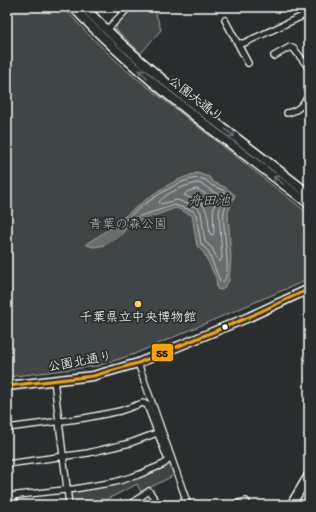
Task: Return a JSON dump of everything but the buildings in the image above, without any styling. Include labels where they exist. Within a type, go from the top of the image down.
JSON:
[{"type":"street","name":"公園大通り","points":[[73,7],[147,79],[309,204]]},
{"type":"street","name":"公園大通り","points":[[84,7],[106,30],[168,85],[309,194]]},
{"type":"street","points":[[96,31],[106,30],[129,7]]},
{"type":"street","points":[[238,43],[251,40],[309,13]]},
{"type":"street","points":[[225,20],[248,63]]},
{"type":"street","points":[[106,30],[108,42]]},
{"type":"street","points":[[274,56],[290,47],[294,49],[309,68]]},
{"type":"street","points":[[287,113],[300,108],[309,95]]},
{"type":"street","name":"公園北通り","points":[[7,386],[93,376],[138,363],[249,317],[309,289]]},
{"type":"street","points":[[138,363],[177,470],[187,502],[178,505]]},
{"type":"street","points":[[54,380],[69,505]]},
{"type":"street","points":[[7,428],[102,415],[143,403],[147,405],[168,460],[164,464],[138,475],[115,482],[68,489],[8,495]]},
{"type":"street","points":[[7,464],[63,457],[111,448],[157,433]]},
{"type":"street","points":[[291,505],[309,475]]},
{"type":"street","points":[[129,505],[149,491],[159,505]]},
{"type":"street","points":[[8,495],[16,505]]},
{"type":"street","points":[[232,505],[246,501],[248,505]]},
{"type":"green space","name":"青葉の森公園","points":[[7,7],[63,7],[88,34],[126,70],[309,214],[309,279],[132,355],[97,366],[7,377]]},
{"type":"green space","points":[[133,7],[154,7],[161,30],[141,53],[116,30],[117,23]]},
{"type":"green space","points":[[172,462],[177,474],[141,492],[137,484],[96,505],[72,505],[70,490],[138,476]]},
{"type":"water","name":"舟田池","points":[[197,173],[209,177],[213,182],[225,187],[235,195],[228,212],[231,257],[229,281],[222,290],[217,289],[216,278],[204,253],[197,246],[192,215],[176,208],[142,220],[134,228],[127,228],[120,236],[105,245],[94,247],[87,245],[87,243],[114,225],[152,195],[180,179]]},
{"type":"transit line","name":"55","points":[[7,386],[93,376],[138,363],[249,317],[309,289]]},
{"type":"place","name":"千葉県立中央博物館","points":[[138,304]]}]
